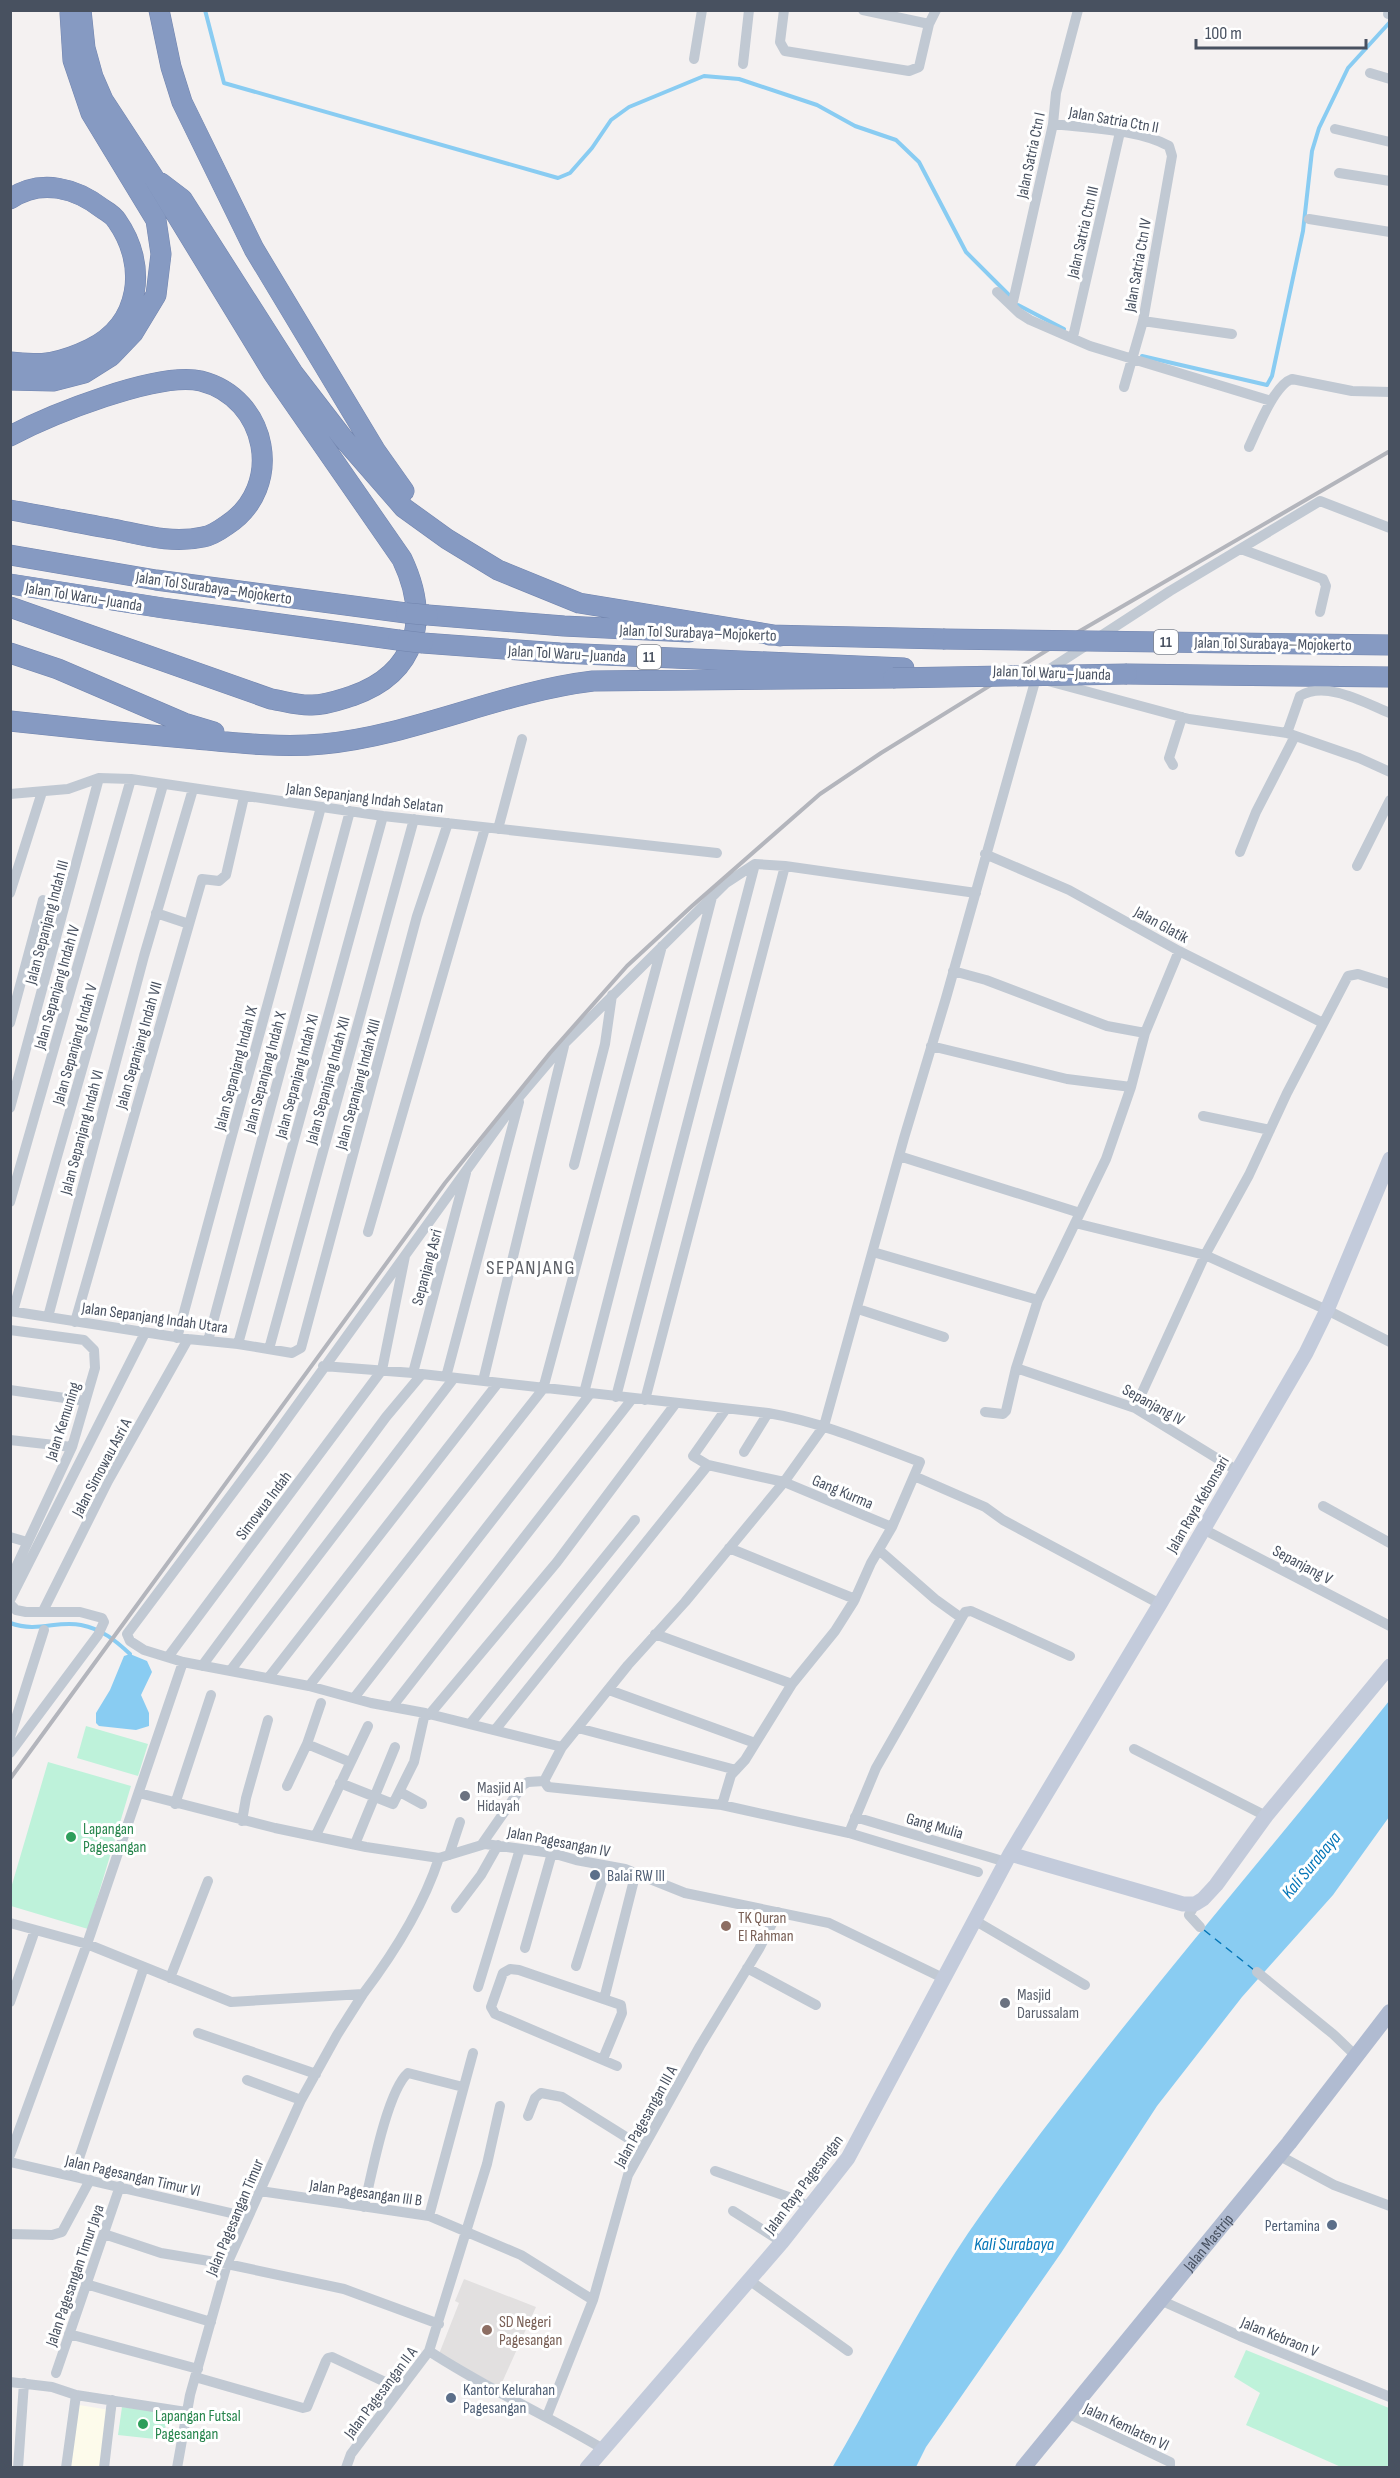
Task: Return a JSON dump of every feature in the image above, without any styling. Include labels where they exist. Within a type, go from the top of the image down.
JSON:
[{"type":"highway","points":[[10,380],[53,381],[84,373],[111,356],[134,333],[156,295],[161,254],[156,220],[91,113],[73,60],[70,10]]},
{"type":"highway","points":[[10,607],[271,699],[311,705],[333,702],[369,690],[395,671],[406,654],[416,631],[417,602],[413,582],[402,559],[273,373],[154,178],[103,100],[93,77],[85,48],[81,10]]},
{"type":"highway","points":[[159,10],[171,67],[182,102],[254,249],[375,450],[410,500],[447,539]]},
{"type":"highway","points":[[154,178],[182,199],[281,355],[343,438],[404,508],[447,539],[498,570],[579,603],[780,636]]},
{"type":"highway","points":[[10,199],[16,195],[46,187],[70,189],[93,201],[116,219],[130,244],[135,271],[135,298],[123,324],[101,344],[73,358],[44,365],[10,362]]},
{"type":"highway","points":[[10,436],[35,423],[123,392],[177,381],[198,381],[213,385],[238,400],[248,410],[260,438],[263,457],[255,493],[238,518],[205,537],[176,541],[10,510]]},
{"type":"highway","name":"Jalan Tol Surabaya–Mojokerto","points":[[10,555],[156,580],[406,613],[564,626],[780,636],[1389,645]]},
{"type":"highway","name":"Jalan Tol Waru–Juanda","points":[[10,584],[163,609],[423,643],[898,673],[1127,674]]},
{"type":"highway","points":[[10,653],[58,669],[184,723],[227,735],[282,745]]},
{"type":"highway","points":[[10,722],[191,739],[282,745],[322,744],[398,729],[502,699],[568,684],[593,681],[898,673]]},
{"type":"highway","name":"Jalan Tol Surabaya–Mojokerto","points":[[1127,674],[1389,677]]},
{"type":"main road","name":"Jalan Raya Kebonsari","points":[[1008,1858],[1160,1604],[1306,1353],[1327,1310],[1389,1159]]},
{"type":"main road","points":[[1008,1858],[1173,1902],[1195,1904],[1216,1885],[1266,1816],[1389,1666]]},
{"type":"main road","name":"Jalan Raya Pagesangan","points":[[587,2468],[782,2242],[848,2158],[1008,1858]]},
{"type":"main road","name":"Jalan Mastrip","points":[[1023,2468],[1278,2155],[1389,2012]]},
{"type":"street","points":[[694,59],[702,10]]},
{"type":"street","points":[[743,64],[749,10]]},
{"type":"street","points":[[784,10],[780,42],[785,51],[909,70],[919,67],[929,24],[936,10]]},
{"type":"street","points":[[863,10],[929,24]]},
{"type":"street","name":"Jalan Satria Ctn I","points":[[1013,302],[1053,124],[1056,93],[1078,10]]},
{"type":"street","points":[[1370,73],[1389,79]]},
{"type":"street","name":"Jalan Satria Ctn II","points":[[1053,124],[1120,132],[1170,146]]},
{"type":"street","points":[[1335,129],[1389,142]]},
{"type":"street","name":"Jalan Satria Ctn III","points":[[1073,335],[1120,132]]},
{"type":"street","name":"Jalan Satria Ctn IV","points":[[1124,387],[1143,321],[1172,156],[1170,146]]},
{"type":"street","points":[[1339,173],[1389,181]]},
{"type":"street","points":[[1309,219],[1389,232]]},
{"type":"street","points":[[997,292],[1013,302],[1030,320],[1271,401]]},
{"type":"street","points":[[1143,321],[1232,334]]},
{"type":"street","points":[[1249,447],[1271,401],[1285,381],[1292,379],[1352,391],[1389,392]]},
{"type":"street","points":[[456,1908],[481,1875],[490,1844],[523,1785],[538,1781],[562,1747],[784,1482],[824,1426],[1036,678],[1170,591],[1320,501],[1389,528]]},
{"type":"street","points":[[1241,549],[1323,579],[1326,586],[1320,612]]},
{"type":"street","points":[[1036,678],[1182,717],[1291,734],[1359,758],[1389,772]]},
{"type":"street","points":[[1240,852],[1291,734],[1300,696],[1311,692],[1332,692],[1389,713]]},
{"type":"street","points":[[1173,765],[1169,758],[1182,717]]},
{"type":"street","points":[[498,829],[522,739]]},
{"type":"street","name":"Jalan Sepanjang Indah Selatan","points":[[10,794],[68,789],[99,777],[130,779],[382,816],[717,853]]},
{"type":"street","name":"Jalan Sepanjang Indah III","points":[[10,1108],[99,777]]},
{"type":"street","name":"Jalan Sepanjang Indah IV","points":[[10,1202],[130,779]]},
{"type":"street","name":"Jalan Sepanjang Indah V","points":[[12,1311],[163,785]]},
{"type":"street","name":"Jalan Sepanjang Indah VI","points":[[48,1317],[144,956],[193,789]]},
{"type":"street","points":[[10,893],[42,792]]},
{"type":"street","name":"Jalan Sepanjang Indah VII","points":[[75,1322],[202,879],[219,881],[226,875],[244,797]]},
{"type":"street","points":[[1357,866],[1389,800]]},
{"type":"street","name":"Jalan Sepanjang Indah IX","points":[[183,1338],[321,807]]},
{"type":"street","name":"Jalan Sepanjang Indah X","points":[[208,1341],[350,811]]},
{"type":"street","name":"Jalan Sepanjang Indah XI","points":[[238,1344],[382,816]]},
{"type":"street","name":"Jalan Sepanjang Indah XII","points":[[269,1349],[414,819]]},
{"type":"street","name":"Jalan Sepanjang Indah XIII","points":[[296,1352],[306,1332],[417,916],[448,823]]},
{"type":"street","points":[[368,1232],[485,828]]},
{"type":"street","name":"Jalan Glatik","points":[[985,854],[1069,890],[1179,951],[1323,1023]]},
{"type":"street","points":[[562,1747],[470,1724],[425,1717],[269,1677],[183,1662],[144,1650],[130,1641],[127,1634],[264,1451],[323,1366],[520,1096],[565,1042],[663,943],[732,878],[755,864],[785,866],[976,893]]},
{"type":"street","points":[[616,1397],[755,864]]},
{"type":"street","points":[[645,1400],[785,866]]},
{"type":"street","points":[[354,1698],[587,1394],[712,896]]},
{"type":"street","points":[[10,1023],[43,900]]},
{"type":"street","points":[[156,913],[189,924]]},
{"type":"street","points":[[309,1686],[543,1389],[663,943]]},
{"type":"street","points":[[985,1412],[1005,1413],[1016,1368],[1038,1300],[1106,1159],[1131,1087],[1144,1033],[1179,951]]},
{"type":"street","points":[[953,971],[986,980],[1107,1026],[1144,1033]]},
{"type":"street","points":[[1135,1408],[1205,1255],[1249,1175],[1348,976],[1358,974],[1389,984]]},
{"type":"street","points":[[574,1165],[605,1044],[612,994]]},
{"type":"street","points":[[483,1382],[565,1042]]},
{"type":"street","points":[[931,1046],[1066,1079],[1131,1087]]},
{"type":"street","points":[[230,1671],[450,1378],[520,1096]]},
{"type":"street","points":[[1203,1116],[1270,1130]]},
{"type":"street","points":[[899,1155],[1077,1218],[1205,1255],[1327,1310],[1389,1342]]},
{"type":"street","name":"Sepanjang Asri","points":[[417,1374],[467,1169]]},
{"type":"street","points":[[382,1370],[406,1251]]},
{"type":"street","points":[[873,1252],[1038,1300]]},
{"type":"street","points":[[858,1309],[944,1337]]},
{"type":"street","name":"Jalan Sepanjang Indah Utara","points":[[12,1311],[145,1333],[296,1352]]},
{"type":"street","name":"Jalan Kemuning","points":[[10,1330],[84,1340],[94,1350],[95,1368],[72,1448],[10,1580]]},
{"type":"street","points":[[10,1753],[100,1632],[104,1622],[102,1618],[80,1612],[16,1610],[10,1602],[145,1333]]},
{"type":"street","name":"Jalan Simowau Asri A","points":[[43,1611],[183,1338]]},
{"type":"street","points":[[323,1366],[382,1370],[768,1413],[798,1418],[824,1426],[920,1462],[892,1527],[855,1599],[835,1631],[792,1684],[756,1743],[731,1775],[722,1805]]},
{"type":"street","name":"Sepanjang IV","points":[[1016,1368],[1107,1396],[1135,1408],[1236,1470]]},
{"type":"street","name":"Simowua Indah","points":[[168,1657],[382,1370]]},
{"type":"street","points":[[202,1666],[417,1374]]},
{"type":"street","points":[[269,1677],[498,1383]]},
{"type":"street","points":[[10,1390],[85,1401]]},
{"type":"street","points":[[392,1707],[632,1399]]},
{"type":"street","points":[[340,1783],[392,1804],[414,1762],[425,1717],[557,1562],[676,1403]]},
{"type":"street","points":[[495,1730],[708,1465],[693,1456],[726,1408]]},
{"type":"street","points":[[744,1452],[768,1413]]},
{"type":"street","points":[[10,1440],[72,1448]]},
{"type":"street","name":"Gang Kurma","points":[[708,1465],[784,1482],[892,1527]]},
{"type":"street","points":[[914,1476],[985,1507],[1003,1520],[1160,1604]]},
{"type":"street","points":[[1323,1506],[1389,1543]]},
{"type":"street","points":[[470,1724],[635,1520]]},
{"type":"street","name":"Sepanjang V","points":[[1203,1529],[1389,1626]]},
{"type":"street","points":[[10,1537],[27,1542]]},
{"type":"street","points":[[729,1548],[855,1599]]},
{"type":"street","points":[[879,1550],[935,1599],[960,1617]]},
{"type":"street","points":[[849,1833],[876,1768],[964,1612],[971,1611],[1070,1656]]},
{"type":"street","points":[[10,1737],[44,1630]]},
{"type":"street","points":[[655,1634],[792,1684]]},
{"type":"street","points":[[10,2155],[87,1944],[183,1662]]},
{"type":"street","points":[[609,1690],[756,1743]]},
{"type":"street","points":[[175,1804],[211,1695]]},
{"type":"street","points":[[287,1786],[307,1743],[321,1703]]},
{"type":"street","points":[[242,1821],[246,1797],[268,1720]]},
{"type":"street","points":[[316,1835],[369,1726]]},
{"type":"street","points":[[578,1728],[736,1770]]},
{"type":"street","points":[[307,1743],[350,1762]]},
{"type":"street","points":[[355,1844],[395,1747]]},
{"type":"street","points":[[1134,1749],[1266,1816]]},
{"type":"street","points":[[538,1781],[548,1787],[722,1805],[849,1833],[978,1872]]},
{"type":"street","points":[[400,1792],[422,1804]]},
{"type":"street","name":"Jalan Pagesangan IV","points":[[139,1793],[242,1821],[355,1844],[444,1856],[490,1844],[552,1853],[636,1872],[685,1893],[829,1923],[943,1978]]},
{"type":"street","name":"Gang Mulia","points":[[855,1817],[1008,1858]]},
{"type":"street","points":[[10,1923],[87,1944],[235,2003],[363,1994],[388,1960],[460,1822]]},
{"type":"street","points":[[478,1987],[520,1849]]},
{"type":"street","points":[[525,1948],[552,1853]]},
{"type":"street","points":[[576,1966],[608,1866]]},
{"type":"street","points":[[604,1999],[636,1872]]},
{"type":"street","points":[[170,1978],[208,1881]]},
{"type":"street","points":[[1195,1904],[1189,1915],[1200,1928]]},
{"type":"street","name":"Jalan Pagesangan III A","points":[[547,2416],[593,2300],[625,2184],[642,2146],[778,1912]]},
{"type":"street","points":[[974,1920],[1085,1985]]},
{"type":"street","points":[[10,2002],[35,1930]]},
{"type":"street","points":[[73,2176],[144,1967]]},
{"type":"street","points":[[747,1968],[816,2006]]},
{"type":"street","points":[[603,2059],[622,2008],[604,1999],[510,1969],[503,1973],[491,2007],[495,2014],[617,2066]]},
{"type":"street","points":[[1257,1972],[1311,2015],[1356,2056]]},
{"type":"street","name":"Jalan Pagesangan Timur","points":[[177,2468],[186,2412],[227,2264],[301,2100],[363,1994]]},
{"type":"street","points":[[198,2033],[316,2074]]},
{"type":"street","points":[[429,2216],[473,2053]]},
{"type":"street","points":[[364,2207],[384,2125],[400,2079],[408,2073],[463,2087]]},
{"type":"street","points":[[247,2080],[301,2100]]},
{"type":"street","points":[[528,2116],[535,2098],[541,2093],[562,2097],[642,2146]]},
{"type":"street","name":"Jalan Pagesangan II A","points":[[346,2468],[351,2454],[429,2351],[487,2164],[500,2106]]},
{"type":"street","points":[[1278,2155],[1334,2185],[1389,2206]]},
{"type":"street","name":"Jalan Pagesangan Timur VI","points":[[10,2162],[248,2217]]},
{"type":"street","points":[[715,2171],[797,2200],[809,2208]]},
{"type":"street","points":[[10,2234],[52,2235],[62,2232],[90,2180]]},
{"type":"street","name":"Jalan Pagesangan Timur Jaya","points":[[56,2373],[120,2186]]},
{"type":"street","name":"Jalan Pagesangan III B","points":[[260,2191],[429,2216],[521,2254],[593,2300]]},
{"type":"street","points":[[733,2211],[782,2242]]},
{"type":"street","points":[[104,2234],[161,2253],[227,2264],[344,2289],[439,2324]]},
{"type":"street","points":[[749,2280],[848,2351]]},
{"type":"street","points":[[86,2284],[211,2322]]},
{"type":"street","name":"Jalan Kebraon V","points":[[1160,2300],[1240,2336],[1389,2397]]},
{"type":"street","points":[[69,2334],[303,2408],[307,2407],[326,2361],[332,2357],[400,2389]]},
{"type":"street","points":[[429,2351],[468,2377],[547,2416],[603,2449]]},
{"type":"street","points":[[10,2382],[52,2387],[76,2396],[186,2412]]},
{"type":"street","points":[[18,2468],[24,2383]]},
{"type":"street","points":[[66,2468],[76,2396]]},
{"type":"street","points":[[104,2468],[112,2400]]},
{"type":"street","name":"Jalan Kemlaten VI","points":[[1067,2414],[1170,2462],[1170,2468]]},
{"type":"shaded area","name":"SD Negeri Pagesangan","points":[[464,2279],[536,2307],[500,2387],[439,2354],[459,2303],[455,2301]]},
{"type":"shaded area","points":[[73,2404],[116,2411],[107,2467],[64,2468]]},
{"type":"green space","points":[[86,1726],[148,1744],[138,1776],[77,1758]]},
{"type":"green space","name":"Lapangan Pagesangan","points":[[48,1762],[131,1786],[88,1929],[11,1906],[11,1888]]},
{"type":"green space","points":[[1246,2350],[1389,2408],[1389,2467],[1341,2467],[1246,2425],[1260,2393],[1234,2377]]},
{"type":"green space","name":"Lapangan Futsal Pagesangan","points":[[122,2407],[167,2413],[164,2440],[118,2435]]},
{"type":"water","points":[[130,1654],[147,1661],[152,1672],[141,1695],[149,1713],[149,1726],[136,1730],[99,1726],[96,1723],[96,1713],[110,1690],[124,1656]]},
{"type":"water","name":"Kali Surabaya","points":[[1389,1701],[1389,1817],[1333,1895],[1242,1997],[1157,2106],[1061,2253],[926,2447],[916,2467],[832,2468],[921,2308],[980,2216],[1078,2084]]},
{"type":"waterway","points":[[205,10],[224,83],[558,178],[570,173],[592,148],[611,120],[629,107],[704,76],[739,79],[817,105],[855,126],[896,140],[919,162],[966,252],[1011,297]]},
{"type":"waterway","points":[[1142,356],[1267,385],[1272,376],[1303,231],[1312,151],[1319,128],[1348,68],[1390,22]]},
{"type":"waterway","points":[[1018,305],[1064,329]]},
{"type":"waterway","points":[[10,1623],[30,1627],[64,1624],[89,1627],[108,1636],[130,1654]]},
{"type":"ferry route","points":[[1204,1930],[1254,1970]]},
{"type":"railway","points":[[10,1779],[445,1183],[550,1053],[627,966],[820,794],[881,753],[1054,646],[1390,451]]},
{"type":"place","name":"Masjid Al Hidayah","points":[[465,1796]]},
{"type":"place","name":"Lapangan Pagesangan","points":[[71,1837]]},
{"type":"place","name":"Balai RW III","points":[[595,1875]]},
{"type":"place","name":"TK Quran El Rahman","points":[[726,1926]]},
{"type":"place","name":"Masjid Darussalam","points":[[1005,2003]]},
{"type":"place","name":"Pertamina","points":[[1332,2225]]},
{"type":"place","name":"SD Negeri Pagesangan","points":[[487,2330]]},
{"type":"place","name":"Kantor Kelurahan Pagesangan","points":[[451,2398]]},
{"type":"place","name":"Lapangan Futsal Pagesangan","points":[[143,2424]]},
{"type":"district","name":"SEPANJANG","points":[[531,1267]]}]
